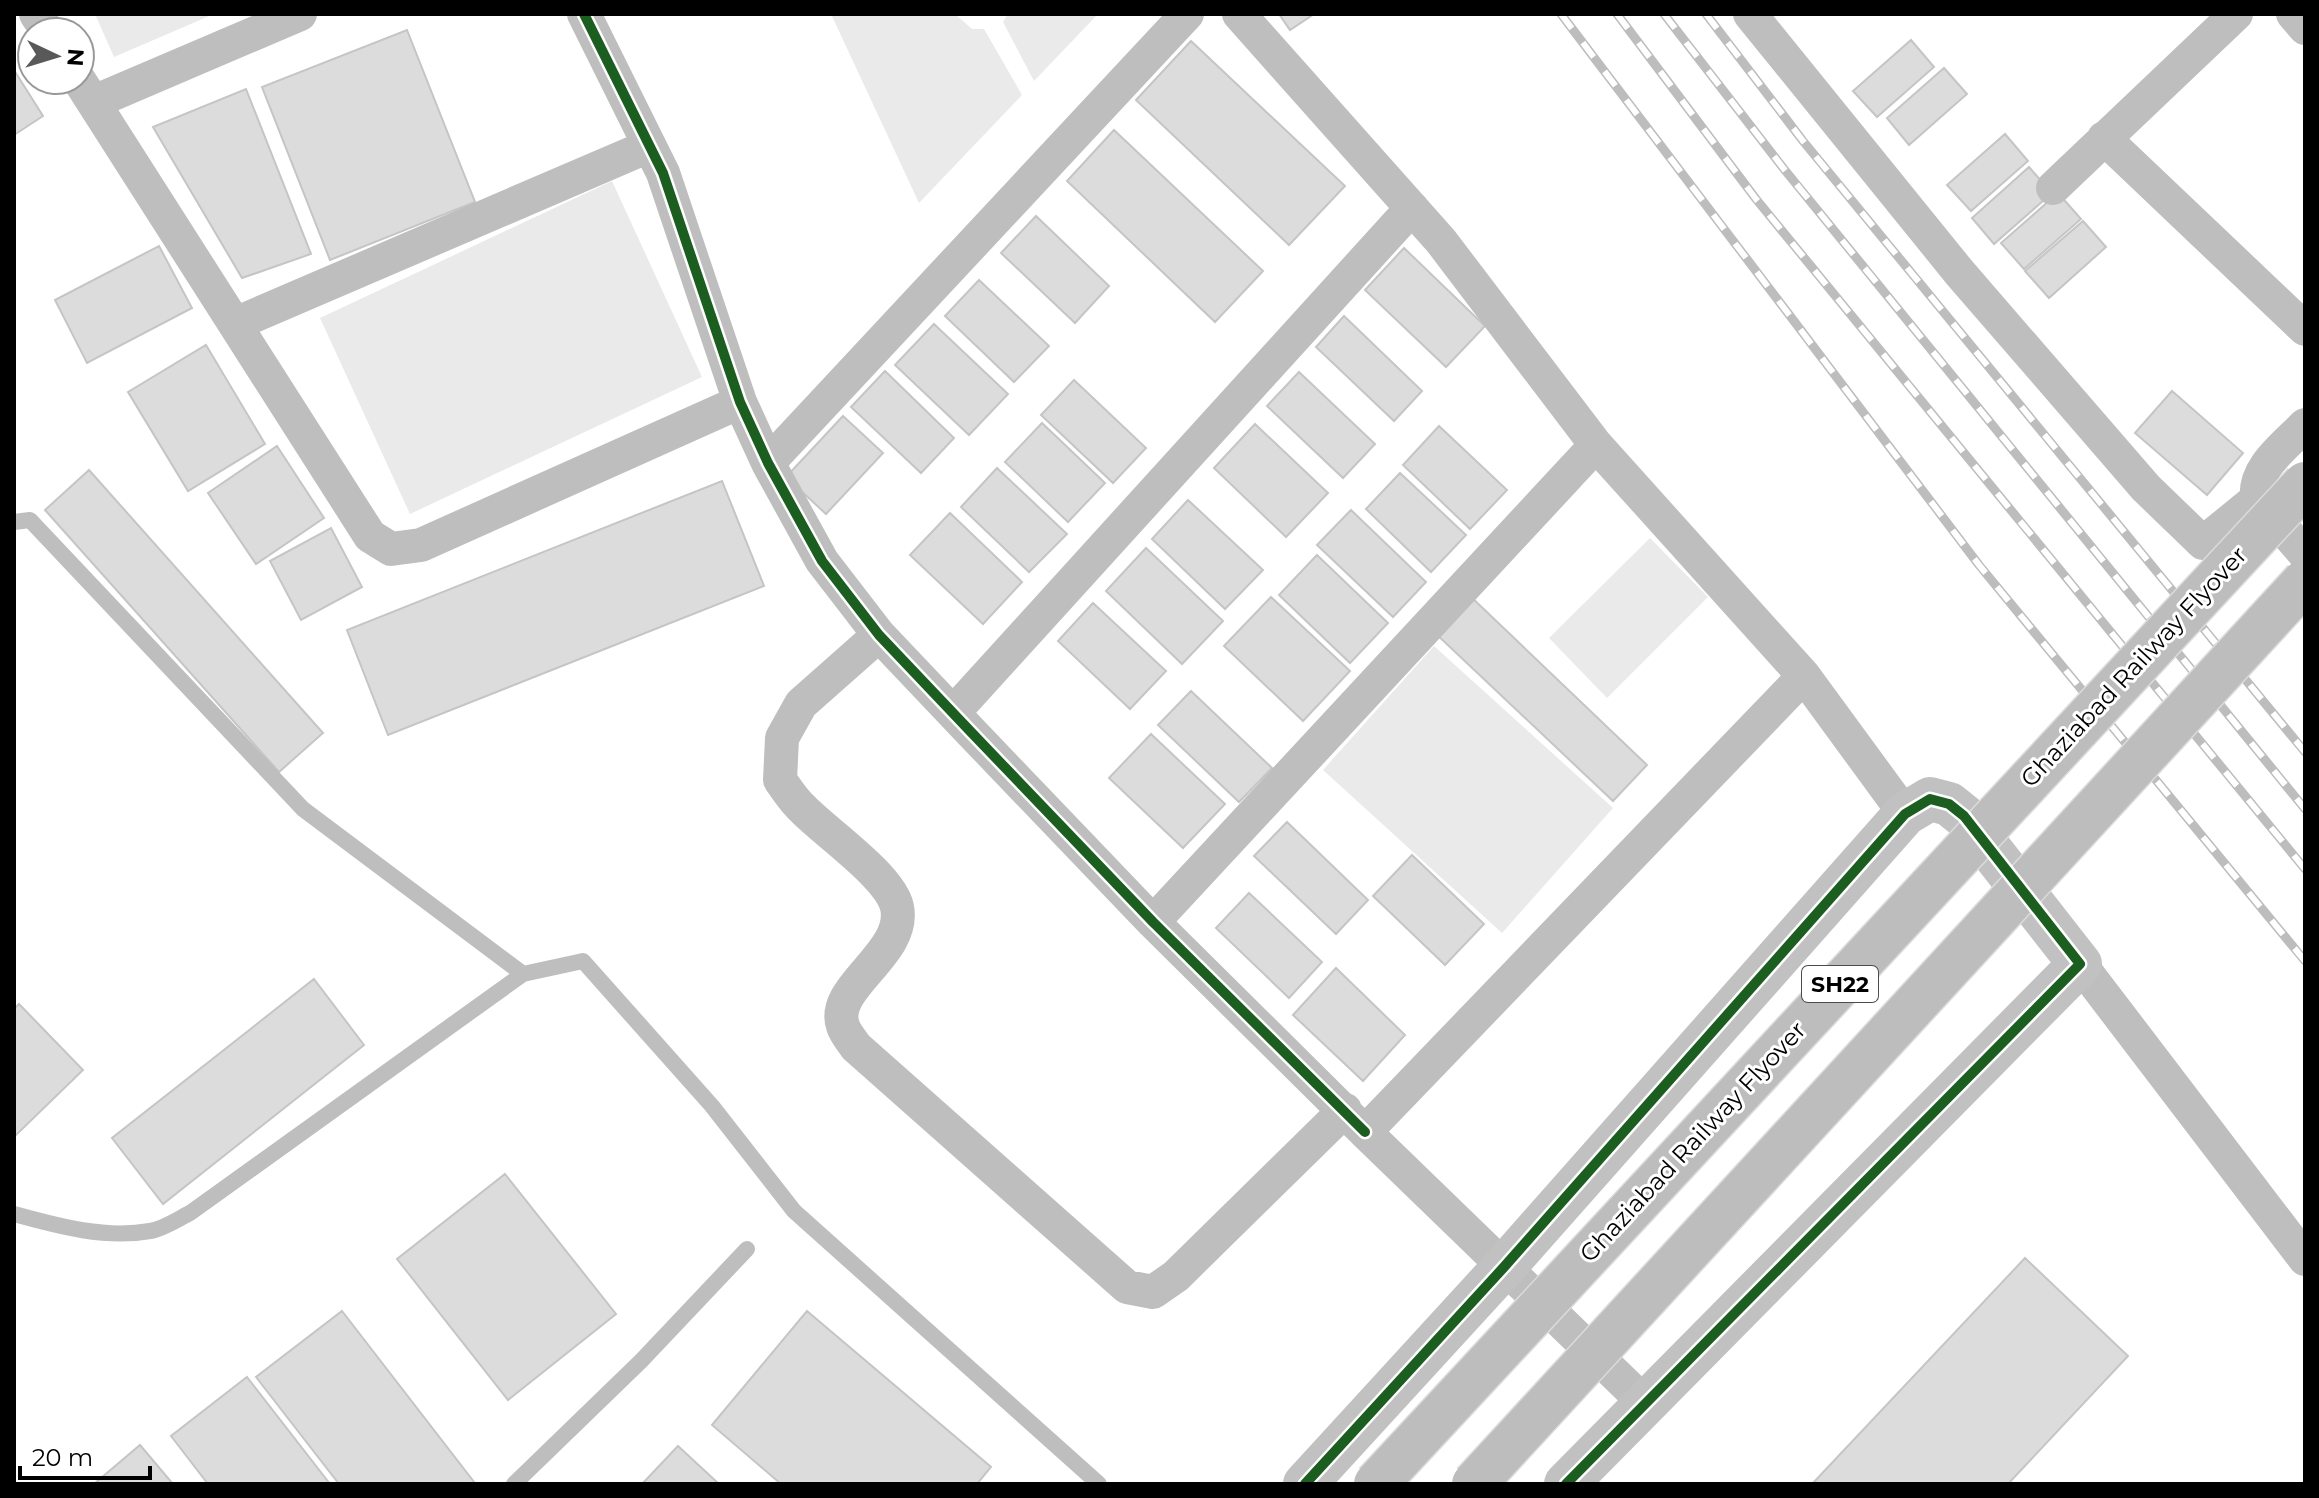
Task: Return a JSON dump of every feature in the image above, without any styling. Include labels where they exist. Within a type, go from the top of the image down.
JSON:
[{"type":"highway","name":"Ghaziabad Railway Flyover","points":[[1376,1484],[2305,484]]},
{"type":"highway","name":"SH22","points":[[1474,1484],[2305,581]]},
{"type":"street","points":[[96,88],[300,14]]},
{"type":"street","points":[[584,14],[663,173],[740,402],[768,463],[822,561],[879,635],[1153,922],[1646,1404]]},
{"type":"street","points":[[768,463],[1187,14]]},
{"type":"street","points":[[1239,14],[1412,208],[1596,445],[1804,676],[1905,814]]},
{"type":"street","points":[[1750,14],[1959,272],[2146,488],[2203,543],[2257,499],[2260,473],[2305,425]]},
{"type":"street","points":[[2053,188],[2236,14]]},
{"type":"street","points":[[2293,14],[2305,28]]},
{"type":"street","points":[[90,96],[370,536],[391,549],[421,545],[740,402]]},
{"type":"street","points":[[2104,138],[2305,329]]},
{"type":"street","points":[[235,324],[649,146]]},
{"type":"street","points":[[953,713],[1412,208]]},
{"type":"street","points":[[1153,922],[1596,445]]},
{"type":"street","points":[[2257,499],[2305,554]]},
{"type":"street","points":[[879,635],[801,704],[782,738],[780,780],[802,809],[867,864],[897,905],[897,925],[887,949],[856,984],[843,1008],[842,1025],[856,1047],[1127,1287],[1153,1292],[1176,1276],[1355,1121],[1804,676]]},
{"type":"street","points":[[1305,1484],[1504,1267],[1905,814],[1930,799],[1949,804],[1964,816],[2305,1259]]},
{"type":"street","points":[[1566,1484],[2080,964]]},
{"type":"lane","points":[[14,522],[30,520],[303,809],[523,974]]},
{"type":"lane","points":[[14,1214],[71,1229],[152,1231],[229,1188],[523,974],[583,961],[712,1106],[794,1211],[1099,1484]]},
{"type":"lane","points":[[514,1484],[641,1361],[747,1249]]},
{"type":"shaded area","points":[[95,14],[214,14],[114,57]]},
{"type":"shaded area","points":[[831,14],[955,14],[972,29],[984,29],[1022,95],[919,203]]},
{"type":"shaded area","points":[[1008,14],[1098,14],[1034,81],[1003,22]]},
{"type":"shaded area","points":[[612,181],[702,377],[410,514],[320,318]]},
{"type":"shaded area","points":[[1650,538],[1708,597],[1607,698],[1549,638]]},
{"type":"shaded area","points":[[1434,646],[1613,808],[1502,933],[1323,770]]},
{"type":"building","points":[[1279,14],[1314,14],[1290,30]]},
{"type":"building","points":[[407,30],[475,202],[330,260],[262,87]]},
{"type":"building","points":[[1911,40],[1934,67],[1877,117],[1853,91]]},
{"type":"building","points":[[1191,41],[1345,186],[1289,245],[1136,100]]},
{"type":"building","points":[[1944,68],[1967,94],[1909,145],[1887,118]]},
{"type":"building","points":[[14,70],[16,96],[30,96],[43,116],[14,135]]},
{"type":"building","points":[[246,89],[311,254],[242,278],[153,127]]},
{"type":"building","points":[[1114,130],[1263,271],[1215,322],[1067,181]]},
{"type":"building","points":[[2005,134],[2028,161],[1971,211],[1947,185]]},
{"type":"building","points":[[2029,167],[2052,193],[1994,244],[1972,218]]},
{"type":"building","points":[[2058,193],[2081,219],[2024,269],[2001,243]]},
{"type":"building","points":[[1036,216],[1109,286],[1075,323],[1001,253]]},
{"type":"building","points":[[2083,221],[2106,247],[2049,298],[2025,271]]},
{"type":"building","points":[[159,246],[192,308],[87,363],[55,300]]},
{"type":"building","points":[[1404,248],[1485,326],[1446,367],[1365,290]]},
{"type":"building","points":[[979,280],[1049,346],[1014,382],[945,316]]},
{"type":"building","points":[[1344,316],[1422,391],[1394,421],[1316,347]]},
{"type":"building","points":[[934,324],[1008,394],[969,435],[895,365]]},
{"type":"building","points":[[206,345],[265,444],[188,491],[128,392]]},
{"type":"building","points":[[885,371],[954,438],[921,473],[851,407]]},
{"type":"building","points":[[1299,372],[1375,444],[1343,478],[1267,406]]},
{"type":"building","points":[[1074,380],[1146,448],[1113,483],[1041,415]]},
{"type":"building","points":[[2172,391],[2243,453],[2207,495],[2135,433]]},
{"type":"building","points":[[843,416],[883,453],[826,514],[786,477]]},
{"type":"building","points":[[1042,423],[1105,483],[1068,522],[1005,462]]},
{"type":"building","points":[[1255,424],[1328,493],[1286,537],[1214,468]]},
{"type":"building","points":[[1439,426],[1507,490],[1470,529],[1403,465]]},
{"type":"building","points":[[277,446],[324,518],[256,564],[208,493]]},
{"type":"building","points":[[997,468],[1067,534],[1029,572],[961,507]]},
{"type":"building","points":[[89,470],[323,733],[279,772],[45,510]]},
{"type":"building","points":[[1400,473],[1466,535],[1431,572],[1366,509]]},
{"type":"building","points":[[722,481],[764,586],[388,735],[347,630]]},
{"type":"building","points":[[1188,500],[1263,570],[1225,609],[1152,539]]},
{"type":"building","points":[[1351,510],[1426,582],[1393,617],[1317,545]]},
{"type":"building","points":[[950,513],[1022,582],[983,624],[910,555]]},
{"type":"building","points":[[331,528],[362,587],[301,620],[270,561]]},
{"type":"building","points":[[1146,548],[1223,621],[1182,664],[1106,591]]},
{"type":"building","points":[[1317,555],[1388,623],[1350,663],[1279,595]]},
{"type":"building","points":[[1469,595],[1647,765],[1613,801],[1434,632]]},
{"type":"building","points":[[1271,597],[1350,671],[1303,721],[1224,646]]},
{"type":"building","points":[[1093,603],[1166,671],[1130,709],[1058,641]]},
{"type":"building","points":[[1191,691],[1272,768],[1239,802],[1158,725]]},
{"type":"building","points":[[1151,734],[1225,804],[1183,848],[1109,778]]},
{"type":"building","points":[[1287,822],[1368,900],[1336,934],[1254,856]]},
{"type":"building","points":[[1412,855],[1484,924],[1445,965],[1373,896]]},
{"type":"building","points":[[1249,893],[1322,962],[1289,998],[1216,928]]},
{"type":"building","points":[[1336,968],[1405,1035],[1363,1081],[1293,1015]]},
{"type":"building","points":[[314,979],[364,1045],[163,1204],[112,1138]]},
{"type":"building","points":[[19,1004],[83,1070],[14,1137],[14,1009]]},
{"type":"building","points":[[505,1174],[616,1314],[508,1400],[397,1259]]},
{"type":"building","points":[[2025,1258],[2128,1356],[2008,1484],[1812,1484]]},
{"type":"building","points":[[342,1311],[474,1482],[472,1484],[339,1484],[256,1377]]},
{"type":"building","points":[[807,1311],[991,1467],[977,1484],[781,1484],[712,1425]]},
{"type":"building","points":[[247,1377],[330,1484],[208,1484],[171,1436]]},
{"type":"building","points":[[140,1445],[173,1484],[94,1484]]},
{"type":"building","points":[[678,1446],[719,1484],[642,1484]]},
{"type":"railway","points":[[1561,14],[1979,565],[2305,961]]},
{"type":"railway","points":[[1617,14],[1756,199],[2305,869]]},
{"type":"railway","points":[[1664,14],[1784,169],[2305,809]]},
{"type":"railway","points":[[1706,14],[1803,141],[2305,752]]},
{"type":"cycle path","points":[[584,14],[663,173],[740,402],[768,463],[822,561],[879,635],[971,732],[1153,922],[1365,1132]]},
{"type":"cycle path","points":[[1305,1484],[1504,1267],[1905,814],[1930,799],[1949,804],[1964,816],[2080,964],[1566,1484]]}]
